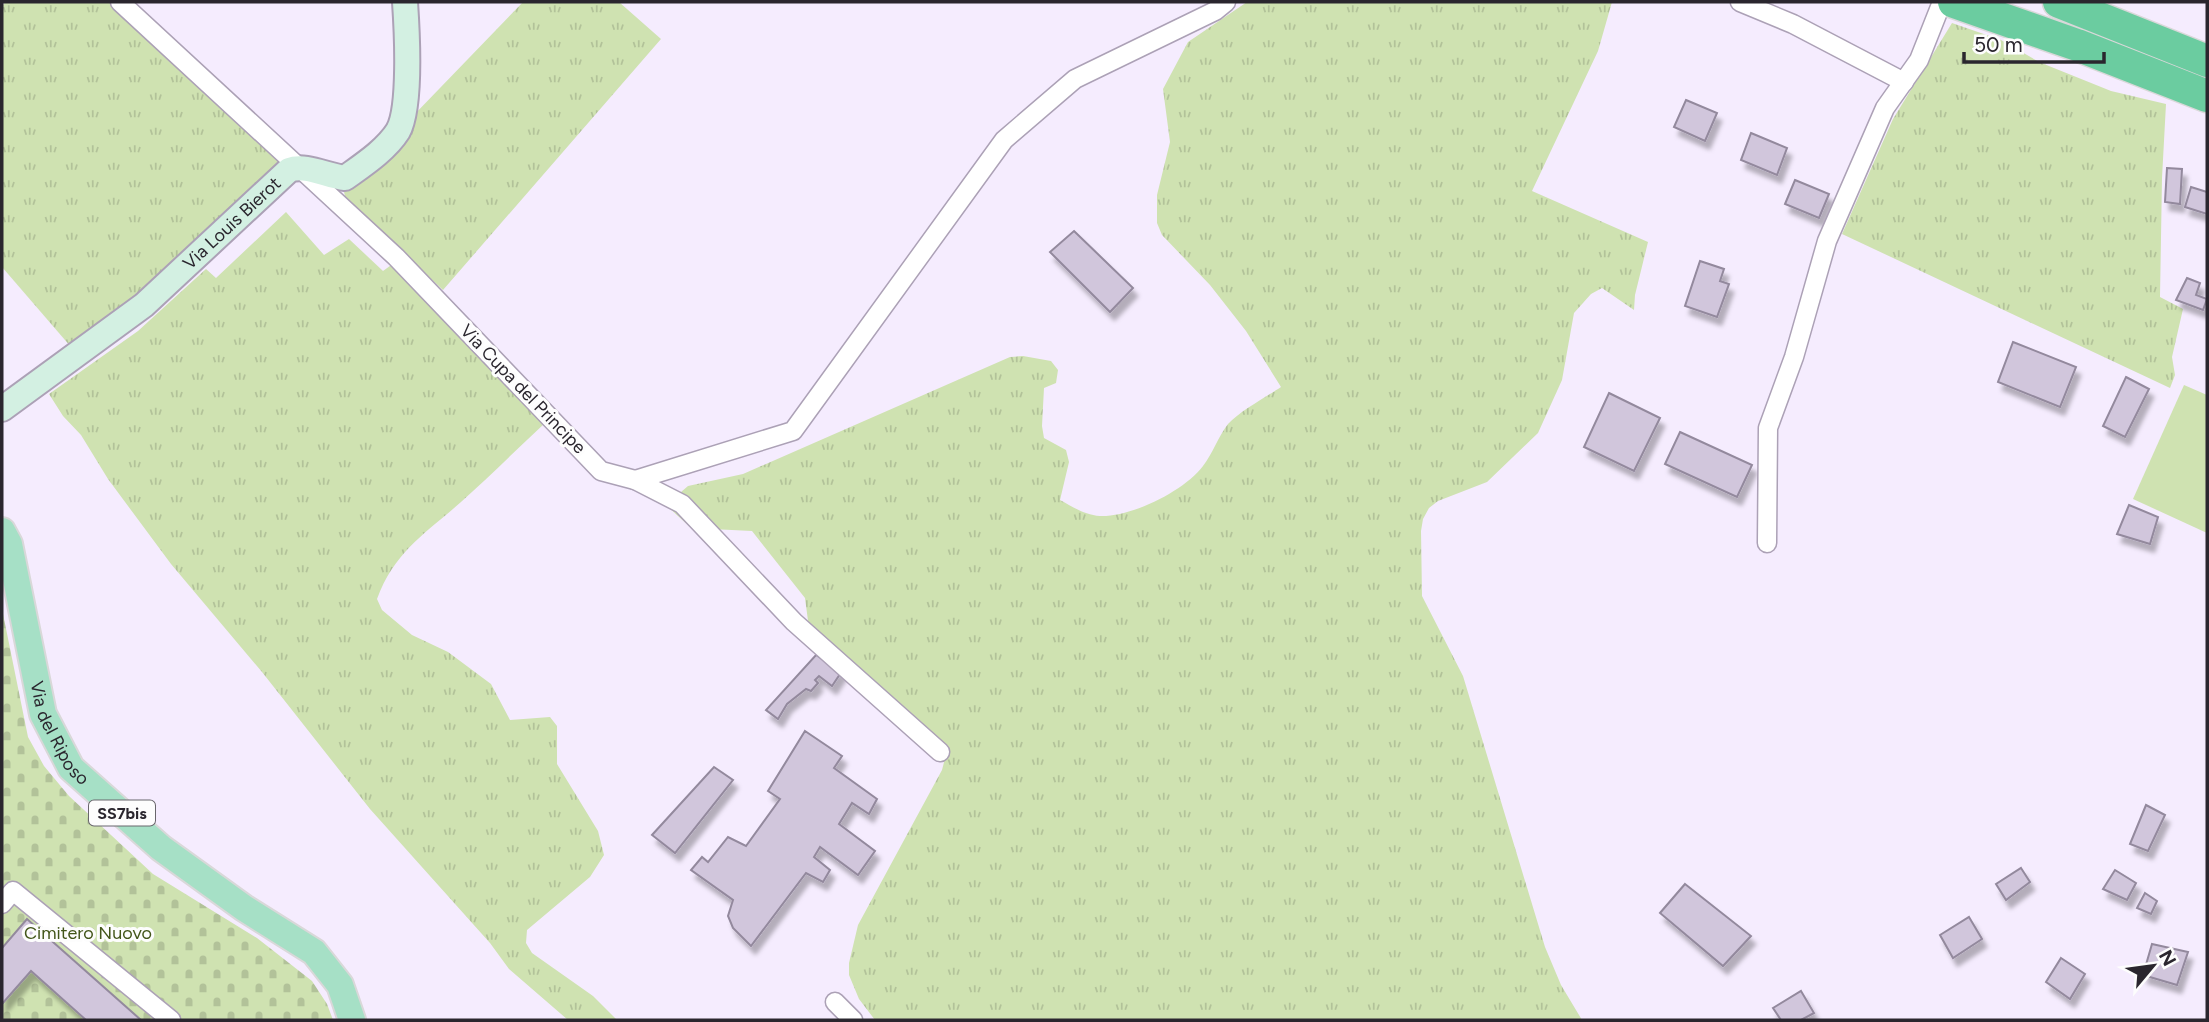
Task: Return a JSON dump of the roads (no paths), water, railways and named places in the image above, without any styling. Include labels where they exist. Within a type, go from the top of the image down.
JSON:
[{"type":"highway","points":[[1954,2],[2077,45],[2207,96]]},
{"type":"highway","points":[[2059,2],[2207,61]]},
{"type":"main road","name":"Via del Riposo","points":[[2,531],[9,544],[43,714],[71,768],[161,848],[244,908],[314,952],[340,985],[352,1020]]},
{"type":"street","name":"Via Cupa del Principe","points":[[120,2],[396,257],[601,471],[635,480],[682,504],[794,622],[940,752]]},
{"type":"street","name":"Via Louis Bierot","points":[[2,409],[144,305],[289,170],[299,167],[327,176],[345,178],[368,162],[397,132],[404,115],[405,2]]},
{"type":"street","points":[[635,480],[793,431],[1004,140],[1076,79],[1215,11],[1226,2]]},
{"type":"street","points":[[1740,2],[1793,24],[1903,82]]},
{"type":"street","points":[[1768,543],[1768,428],[1794,357],[1827,241],[1885,108],[1919,60],[1942,2]]},
{"type":"street","points":[[2,904],[13,891],[171,1020]]},
{"type":"street","points":[[835,1002],[853,1020]]},
{"type":"park label","name":"Cimitero Nuovo","points":[[88,933]]}]
